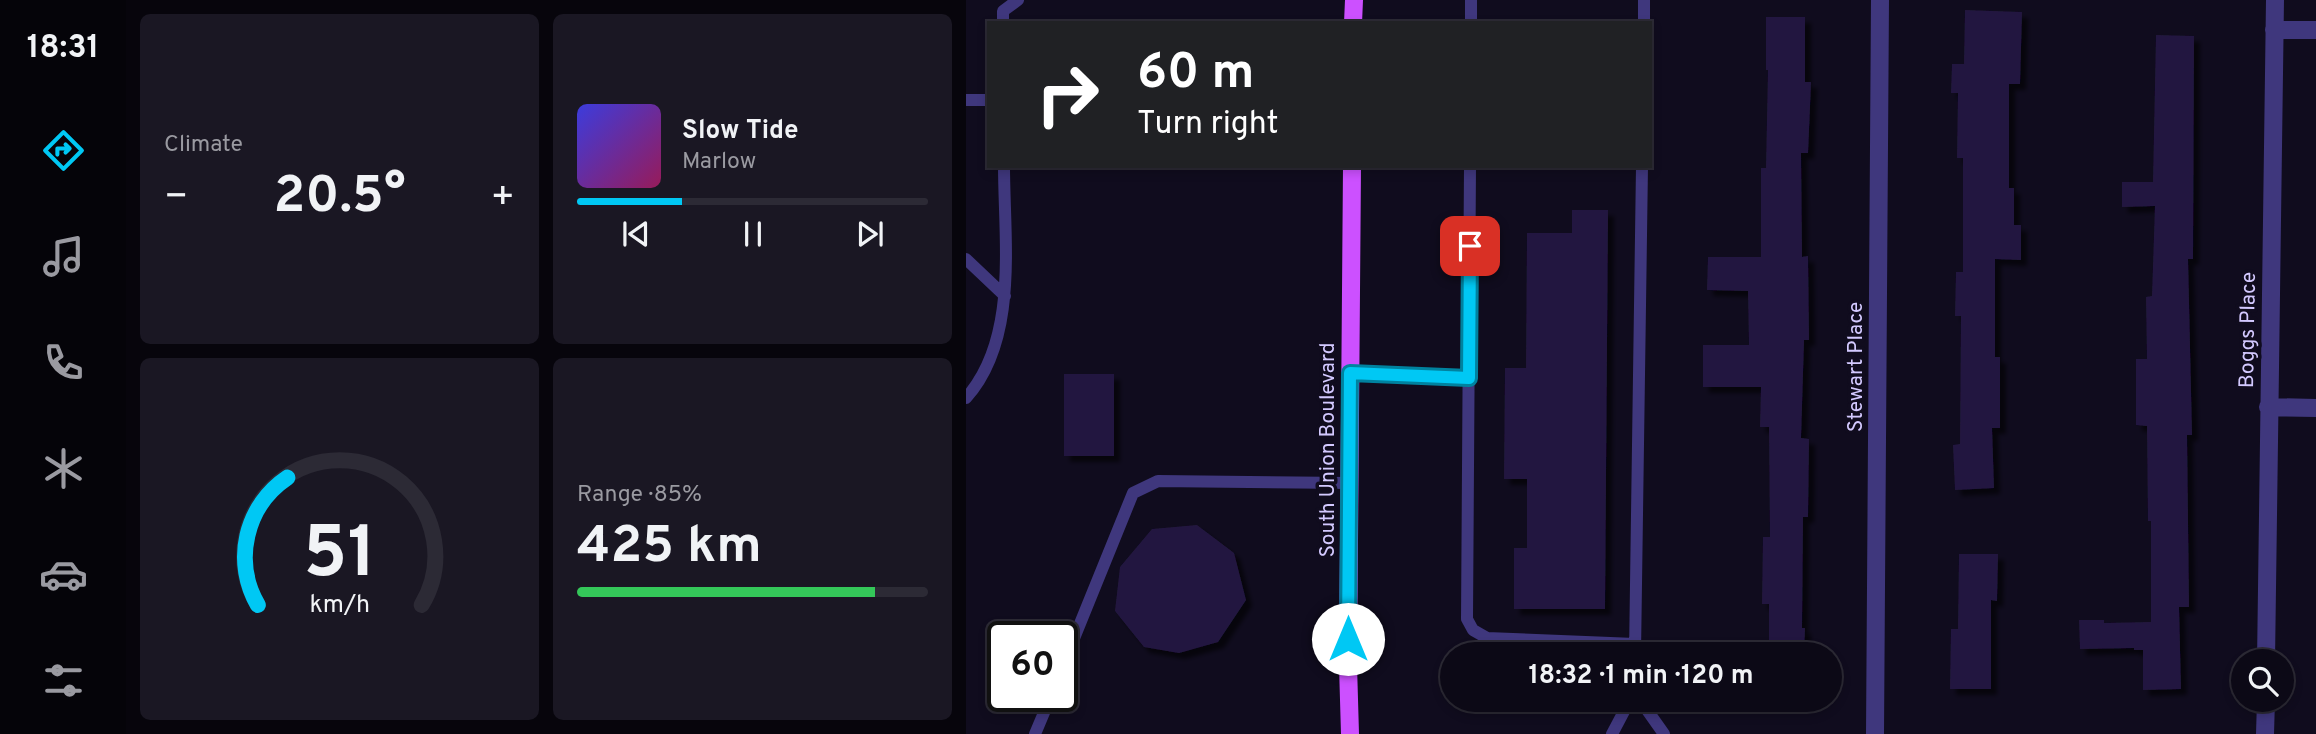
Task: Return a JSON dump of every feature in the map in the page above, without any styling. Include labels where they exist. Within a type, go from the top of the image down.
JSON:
[{"type":"main road","points":[[1353,21],[1354,0]]},
{"type":"main road","name":"South Union Boulevard","points":[[1350,734],[1348,665],[1352,168]]},
{"type":"street","name":"Stewart Place","points":[[1875,734],[1880,0]]},
{"type":"street","name":"Boggs Place","points":[[2266,649],[2275,0]]},
{"type":"street","points":[[2274,30],[2316,30]]},
{"type":"street","points":[[2268,407],[2316,408]]},
{"type":"street","points":[[2265,734],[2266,712]]},
{"type":"lane","points":[[1003,21],[1003,10],[1018,0]]},
{"type":"lane","points":[[1471,0],[1471,21]]},
{"type":"lane","points":[[1644,0],[1644,21]]},
{"type":"lane","points":[[966,100],[987,100]]},
{"type":"lane","points":[[966,398],[995,352],[1005,296],[1004,168]]},
{"type":"lane","points":[[1470,168],[1467,619],[1474,630],[1487,638],[1541,642]]},
{"type":"lane","points":[[1635,642],[1642,168]]},
{"type":"lane","points":[[966,259],[1005,296]]},
{"type":"lane","points":[[1350,373],[1469,378]]},
{"type":"lane","points":[[1078,629],[1133,493],[1158,481],[1350,483]]},
{"type":"lane","points":[[1035,734],[1044,712]]},
{"type":"lane","points":[[1612,734],[1624,712]]},
{"type":"lane","points":[[1648,712],[1664,734]]},
{"type":"building","points":[[1965,10],[2022,12],[2020,84],[2009,84],[2009,188],[2014,188],[2014,225],[2021,225],[2021,260],[1995,259],[1995,357],[2000,357],[2000,428],[1992,428],[1994,488],[1955,490],[1953,445],[1960,444],[1961,316],[1955,316],[1956,272],[1963,272],[1963,158],[1957,158],[1958,93],[1951,93],[1952,64],[1964,64]]},
{"type":"building","points":[[1766,17],[1805,17],[1805,82],[1811,82],[1808,153],[1801,153],[1802,257],[1808,256],[1809,340],[1804,340],[1801,438],[1809,439],[1808,517],[1803,517],[1802,628],[1805,628],[1804,642],[1769,642],[1769,604],[1762,604],[1763,537],[1770,537],[1769,427],[1760,427],[1761,387],[1703,387],[1703,345],[1749,345],[1748,291],[1707,290],[1708,257],[1761,257],[1761,168],[1766,168]]},
{"type":"building","points":[[2156,35],[2194,36],[2193,259],[2188,259],[2192,435],[2187,435],[2189,607],[2179,607],[2181,689],[2143,690],[2143,650],[2080,649],[2079,620],[2104,620],[2104,623],[2151,622],[2147,426],[2136,425],[2136,359],[2147,359],[2146,297],[2152,296],[2155,206],[2122,207],[2122,182],[2153,182]]},
{"type":"building","points":[[1572,210],[1608,210],[1605,609],[1514,609],[1514,548],[1527,548],[1527,479],[1504,479],[1505,368],[1526,368],[1527,233],[1572,233]]},
{"type":"building","points":[[1064,374],[1114,374],[1114,456],[1064,456]]},
{"type":"building","points":[[1197,525],[1234,553],[1246,600],[1218,642],[1179,653],[1144,647],[1115,611],[1120,567],[1152,529]]},
{"type":"building","points":[[1959,554],[1998,554],[1997,601],[1991,600],[1991,689],[1950,689],[1951,629],[1958,629]]},
{"type":"route","points":[[1348,639],[1350,373],[1469,378],[1470,246]]}]
